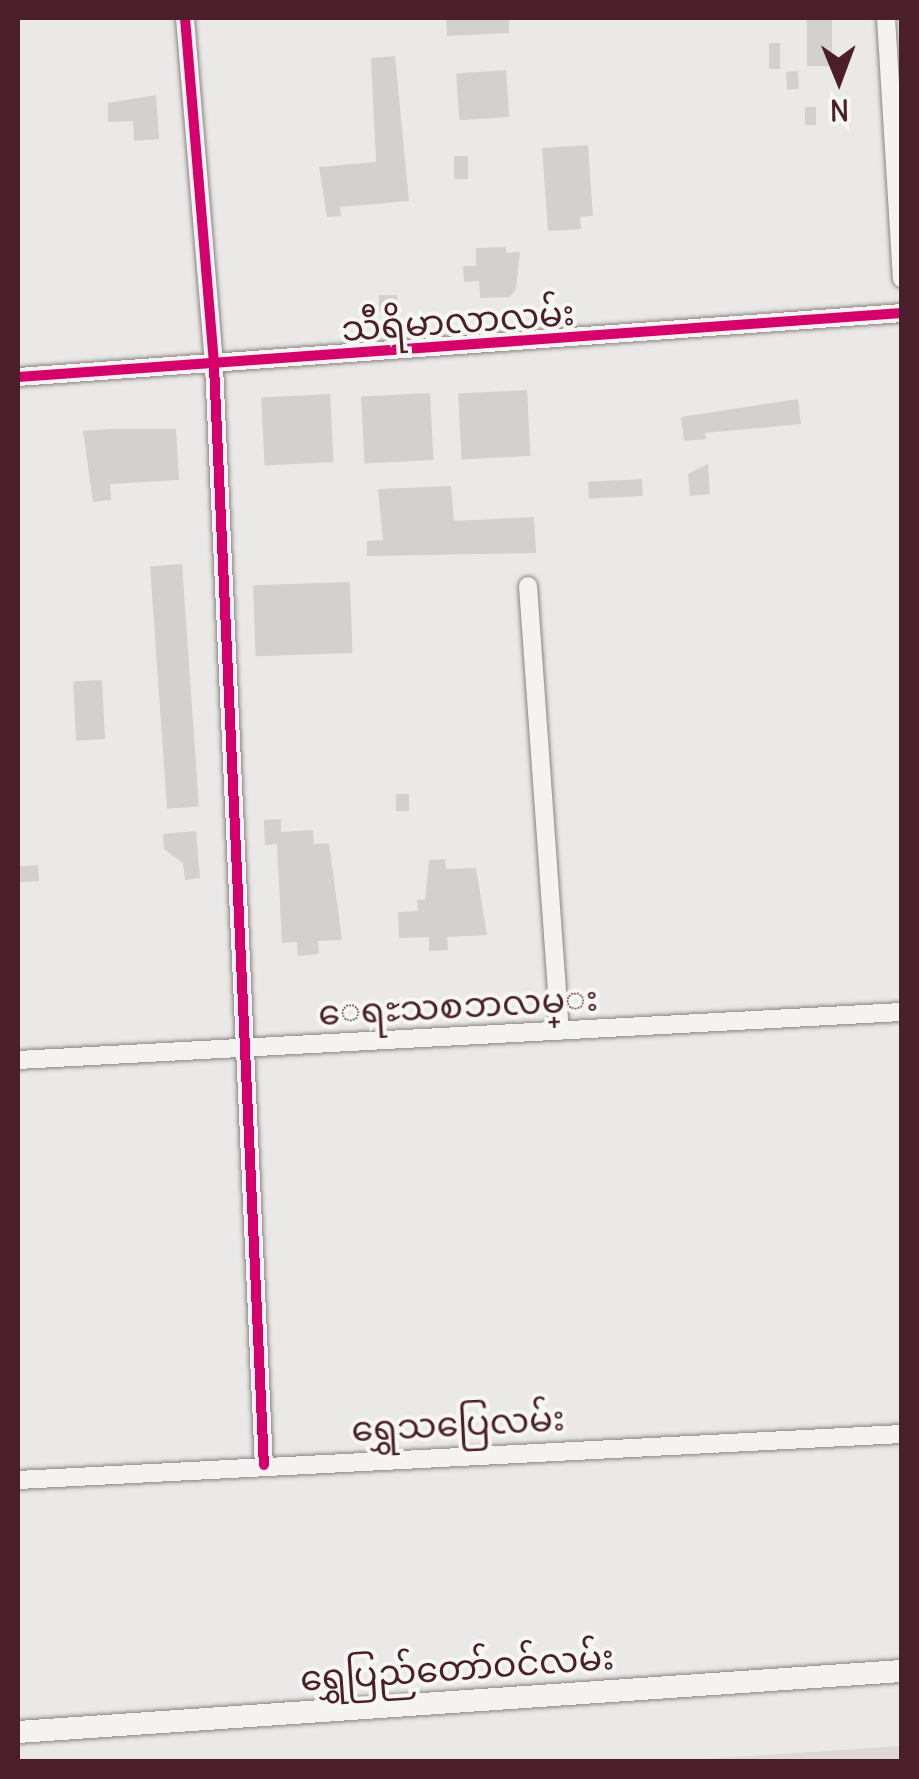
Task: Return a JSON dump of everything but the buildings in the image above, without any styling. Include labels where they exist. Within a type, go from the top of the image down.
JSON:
[{"type":"main road","name":"ရွှေပြည်တော်ဝင်လမ်း","points":[[18,1732],[902,1671]]},
{"type":"street","points":[[185,18],[214,366],[264,1466]]},
{"type":"street","points":[[886,18],[902,279]]},
{"type":"street","name":"သီရိမာလာလမ်း","points":[[18,377],[214,366],[902,312]]},
{"type":"street","points":[[528,586],[560,1032]]},
{"type":"street","name":"ေရႊသစၥာလမ္း","points":[[18,1060],[902,1012]]},
{"type":"street","name":"ရွှေသပြေလမ်း","points":[[18,1480],[902,1434]]},
{"type":"shaded area","points":[[901,1746],[901,1761],[673,1761]]},
{"type":"cycle path","points":[[185,18],[214,366],[264,1465]]},
{"type":"cycle path","points":[[18,377],[902,313]]}]
